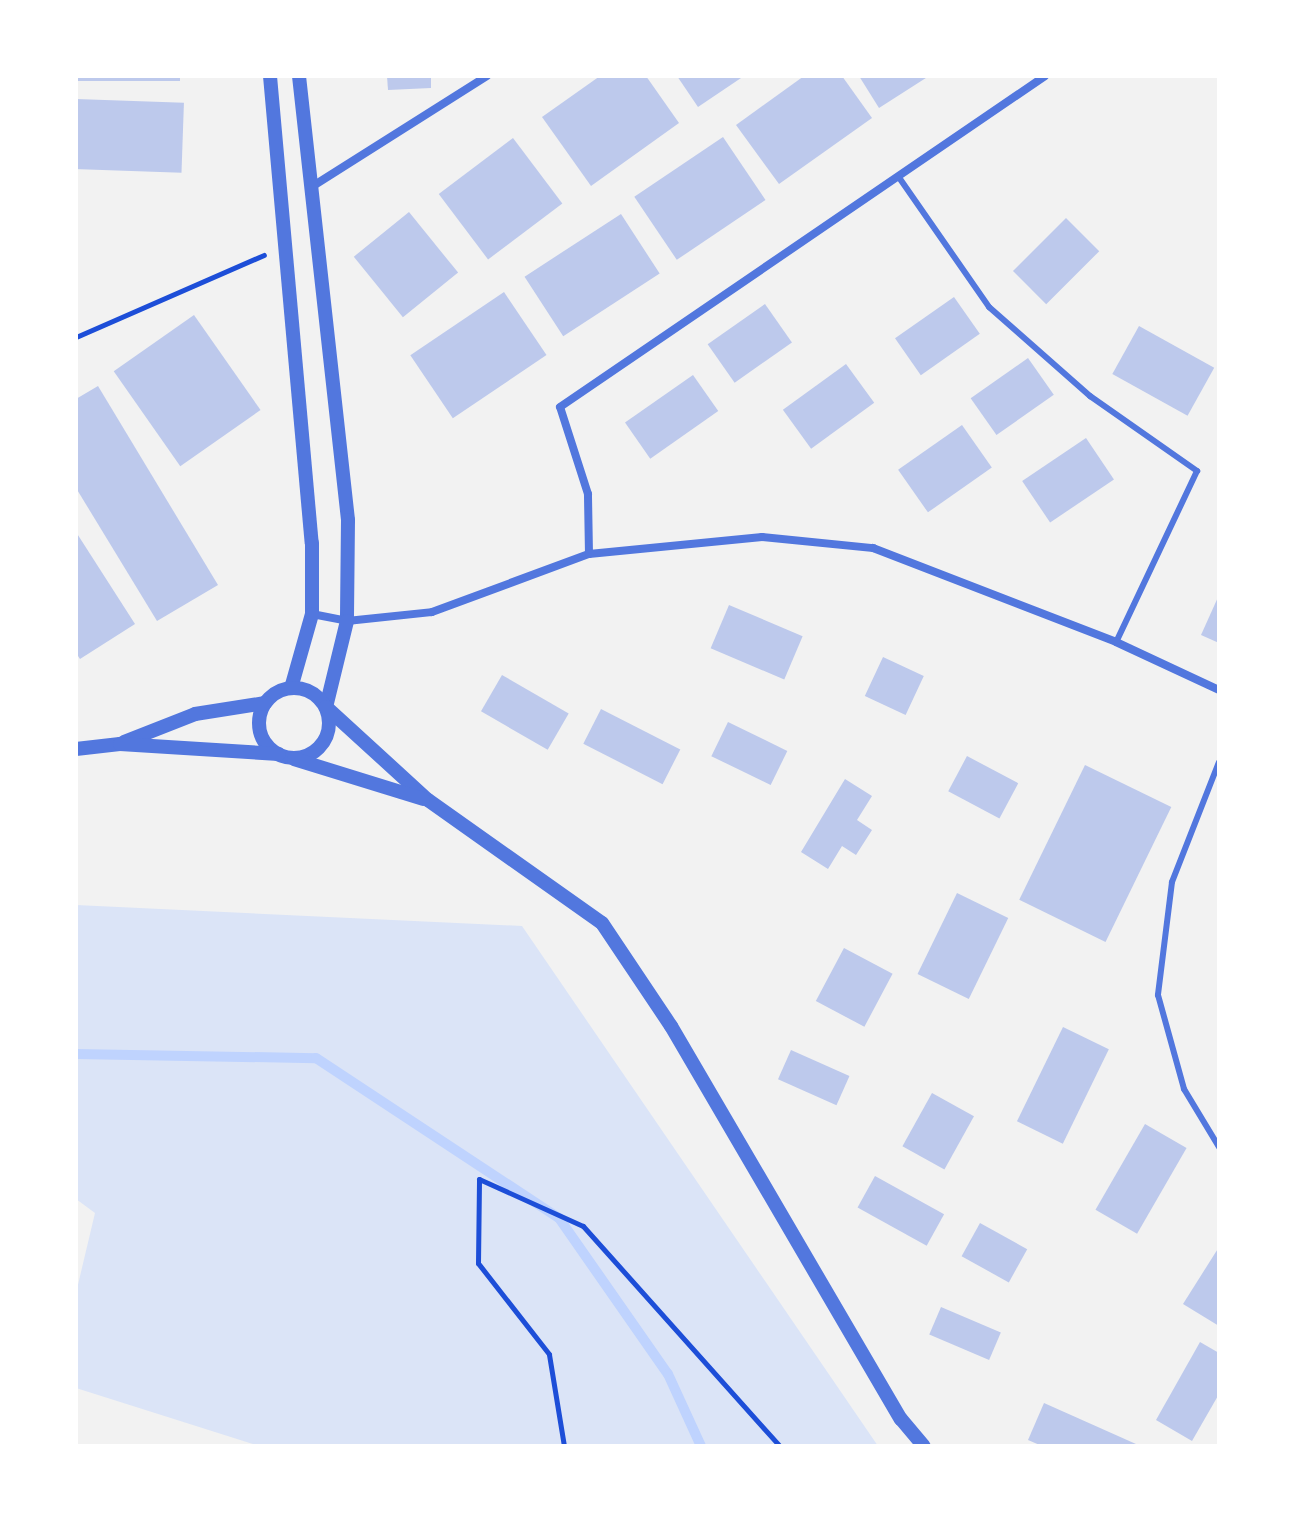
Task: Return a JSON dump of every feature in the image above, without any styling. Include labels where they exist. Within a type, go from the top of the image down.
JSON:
[{"type":"street","points":[[270,76],[308,465],[312,614],[291,688]]},
{"type":"street","points":[[76,749],[120,744],[286,756],[314,752],[328,738],[326,707],[347,621],[348,520],[342,430],[299,76]]},
{"type":"street","points":[[313,186],[487,76]]},
{"type":"street","points":[[589,554],[588,494],[560,407],[1045,76]]},
{"type":"street","points":[[312,614],[347,621],[432,612],[589,554],[762,537],[873,548],[1116,642],[1219,690]]},
{"type":"street","points":[[120,744],[195,714],[265,703],[291,688],[311,692],[428,800],[602,923],[671,1026],[901,1419],[924,1446]]},
{"type":"street","points":[[265,703],[260,733],[286,756],[428,800]]},
{"type":"lane","points":[[898,176],[989,307],[1090,396],[1197,471],[1116,642]]},
{"type":"lane","points":[[1219,762],[1172,882],[1158,995],[1184,1089],[1219,1147]]},
{"type":"path","points":[[76,337],[286,245]]},
{"type":"path","points":[[564,1446],[549,1354],[478,1263],[479,1179],[583,1226],[780,1446]]},
{"type":"shaded area","points":[[76,905],[522,926],[878,1446],[259,1446],[76,1388],[76,1293],[95,1213],[76,1199]]},
{"type":"building","points":[[76,76],[180,76],[180,81],[76,81]]},
{"type":"building","points":[[387,76],[431,76],[431,88],[388,90]]},
{"type":"building","points":[[600,76],[646,76],[679,123],[591,186],[542,117]]},
{"type":"building","points":[[677,76],[744,76],[698,107]]},
{"type":"building","points":[[804,76],[842,76],[872,118],[779,184],[736,125]]},
{"type":"building","points":[[859,76],[929,76],[879,108]]},
{"type":"building","points":[[76,99],[184,103],[181,173],[76,169]]},
{"type":"building","points":[[723,137],[765,200],[677,260],[634,197]]},
{"type":"building","points":[[513,138],[562,203],[488,259],[439,194]]},
{"type":"building","points":[[409,212],[458,273],[403,317],[354,257]]},
{"type":"building","points":[[621,214],[660,274],[563,336],[525,277]]},
{"type":"building","points":[[1066,218],[1099,251],[1046,304],[1013,271]]},
{"type":"building","points":[[504,292],[546,355],[453,418],[410,355]]},
{"type":"building","points":[[954,297],[980,334],[921,375],[895,338]]},
{"type":"building","points":[[765,304],[792,343],[735,383],[708,344]]},
{"type":"building","points":[[194,315],[261,410],[180,466],[114,371]]},
{"type":"building","points":[[1139,326],[1214,368],[1188,416],[1112,374]]},
{"type":"building","points":[[1028,358],[1054,395],[996,435],[971,398]]},
{"type":"building","points":[[846,364],[874,403],[811,449],[783,410]]},
{"type":"building","points":[[693,375],[718,411],[650,459],[625,423]]},
{"type":"building","points":[[98,386],[218,585],[157,621],[76,488],[76,399]]},
{"type":"building","points":[[962,425],[992,468],[928,512],[898,470]]},
{"type":"building","points":[[1086,438],[1114,479],[1050,523],[1022,481]]},
{"type":"building","points":[[76,532],[135,624],[80,659],[76,653]]},
{"type":"building","points":[[1219,595],[1219,643],[1201,635]]},
{"type":"building","points":[[729,605],[803,636],[784,680],[711,648]]},
{"type":"building","points":[[883,657],[924,676],[906,715],[865,696]]},
{"type":"building","points":[[502,675],[569,714],[548,750],[481,711]]},
{"type":"building","points":[[601,709],[680,749],[663,784],[583,744]]},
{"type":"building","points":[[728,722],[787,751],[771,785],[711,756]]},
{"type":"building","points":[[967,756],[1018,783],[999,819],[948,791]]},
{"type":"building","points":[[1085,765],[1171,807],[1106,942],[1019,900]]},
{"type":"building","points":[[845,779],[872,796],[857,820],[872,830],[856,855],[842,846],[828,869],[801,852]]},
{"type":"building","points":[[957,893],[1008,918],[969,999],[918,974]]},
{"type":"building","points":[[844,948],[893,974],[864,1027],[816,1001]]},
{"type":"building","points":[[1063,1027],[1109,1049],[1063,1144],[1017,1121]]},
{"type":"building","points":[[791,1050],[849,1076],[836,1105],[778,1079]]},
{"type":"building","points":[[932,1093],[974,1116],[944,1170],[902,1146]]},
{"type":"building","points":[[1145,1124],[1187,1148],[1137,1234],[1096,1210]]},
{"type":"building","points":[[875,1176],[944,1214],[927,1246],[858,1207]]},
{"type":"building","points":[[980,1223],[1027,1249],[1009,1282],[962,1256]]},
{"type":"building","points":[[1219,1247],[1219,1326],[1183,1304]]},
{"type":"building","points":[[941,1307],[1001,1332],[989,1360],[929,1335]]},
{"type":"building","points":[[1200,1342],[1219,1353],[1219,1394],[1192,1441],[1156,1420]]},
{"type":"building","points":[[1044,1403],[1136,1444],[1042,1446],[1028,1440]]},
{"type":"waterway","points":[[76,1054],[316,1058],[559,1218],[668,1374],[701,1446]]}]
